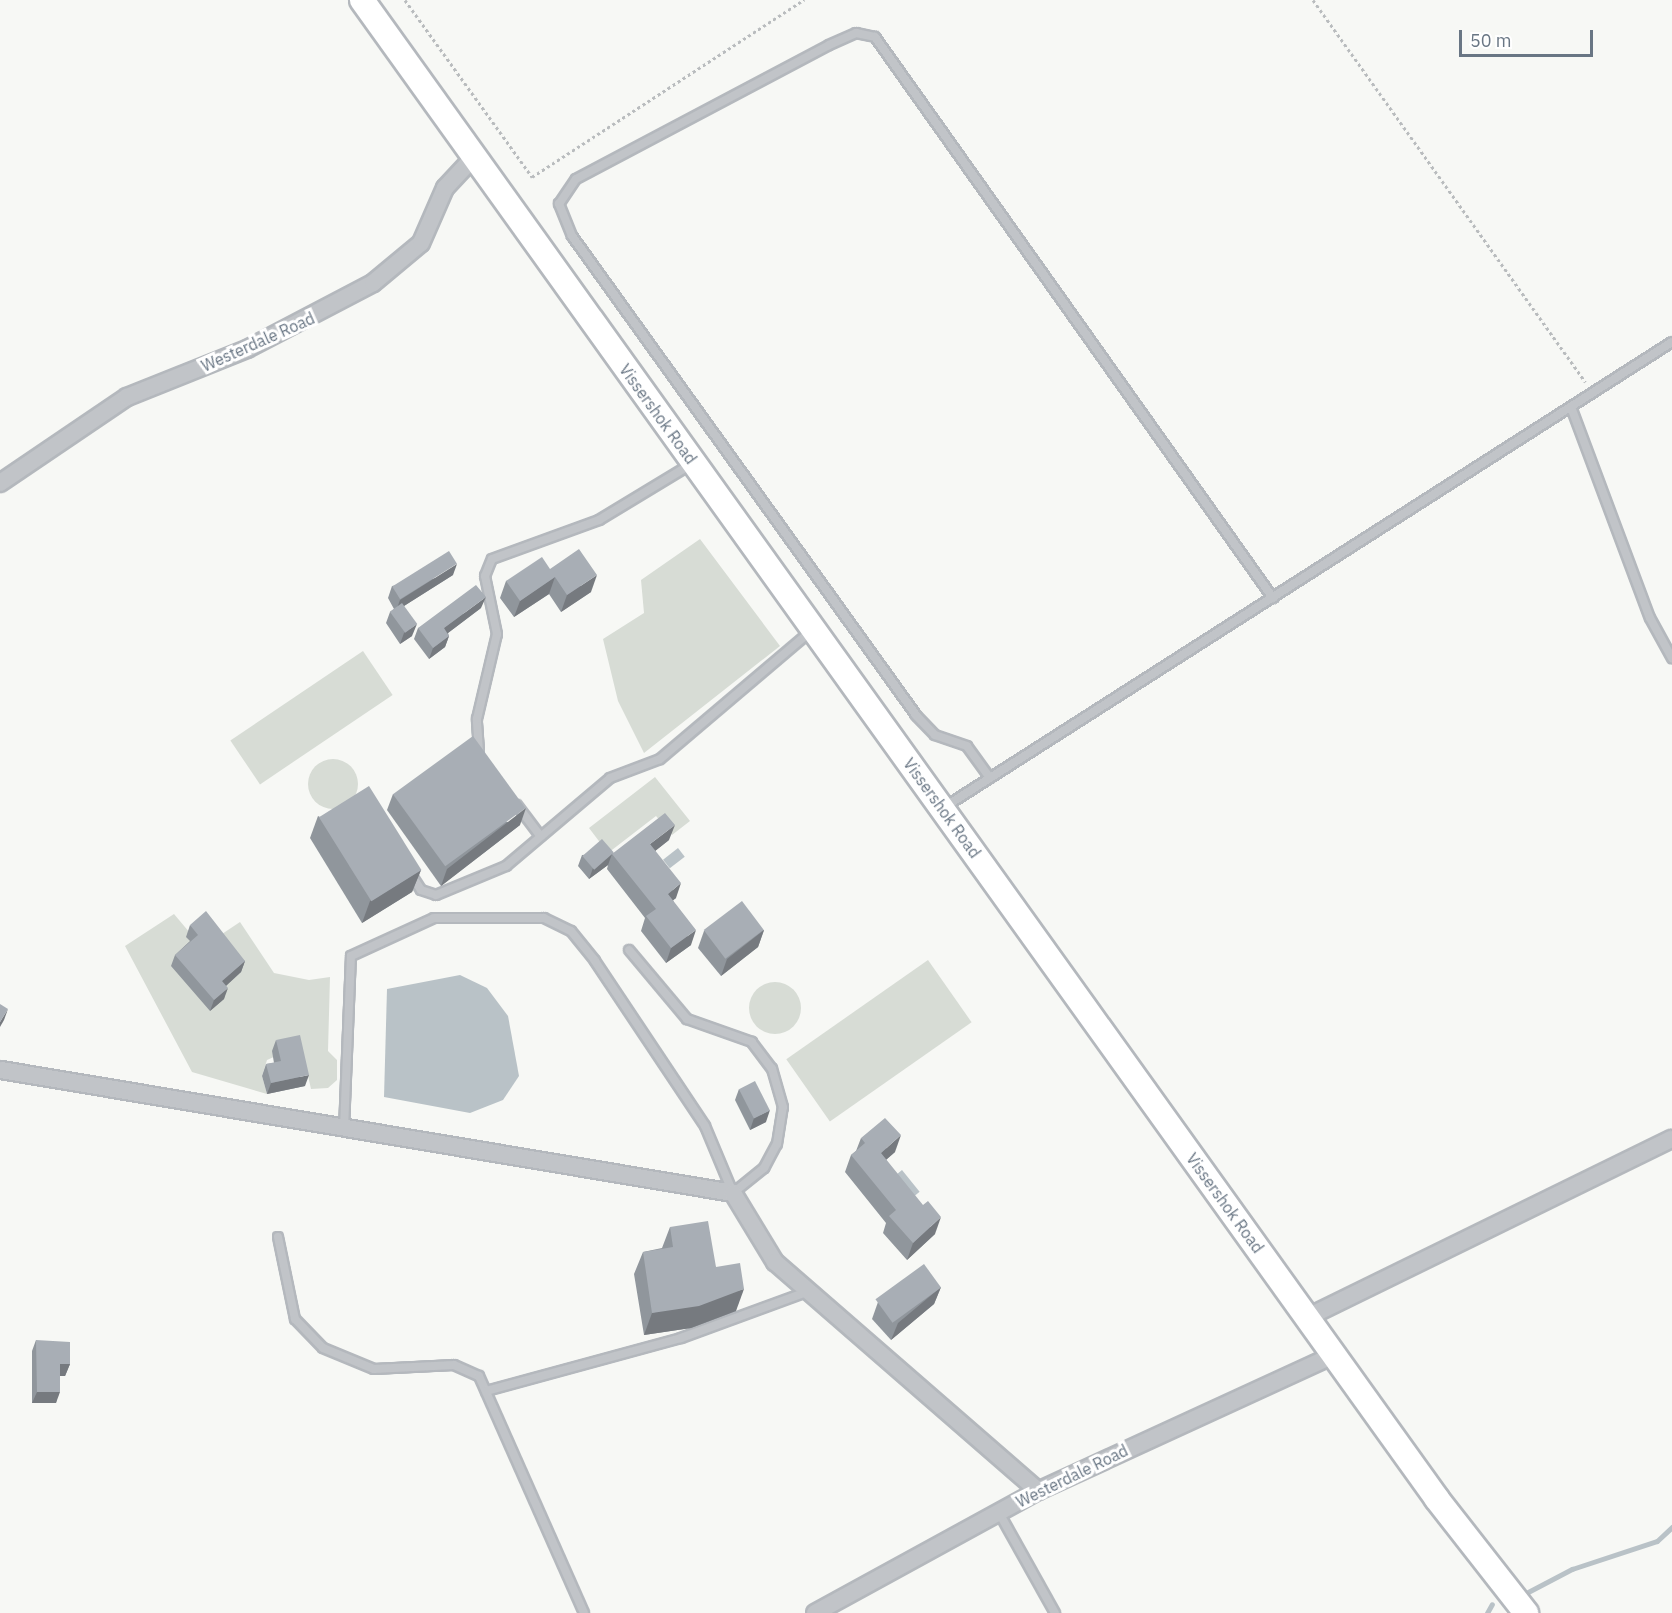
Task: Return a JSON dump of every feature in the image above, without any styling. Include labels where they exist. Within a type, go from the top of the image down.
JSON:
[{"type":"main road","name":"Vissershok Road","points":[[362,0],[1336,1354],[1444,1508],[1526,1613]]},
{"type":"street","name":"Westerdale Road","points":[[0,483],[127,397],[248,350],[373,283],[421,243],[445,188],[474,157]]},
{"type":"street","points":[[1,1070],[733,1193],[762,1250],[807,1292],[1038,1491]]},
{"type":"street","points":[[1308,1317],[1672,1139]]},
{"type":"street","name":"Westerdale Road","points":[[815,1613],[1038,1491],[1336,1354]]},
{"type":"lane","points":[[990,778],[967,746],[935,735],[916,716],[572,236],[559,204],[576,179],[829,45],[856,33],[874,37],[1272,598]]},
{"type":"lane","points":[[943,808],[1672,342]]},
{"type":"lane","points":[[1571,407],[1650,618],[1672,657]]},
{"type":"lane","points":[[487,764],[476,728],[497,634],[485,576],[492,559],[599,519],[693,463]]},
{"type":"lane","points":[[402,861],[421,890],[436,895],[506,866],[610,778],[660,759],[813,629]]},
{"type":"lane","points":[[507,791],[540,836]]},
{"type":"lane","points":[[344,1129],[351,956],[434,918],[544,918],[571,931],[595,961],[705,1126],[733,1193],[764,1168],[779,1138],[783,1107],[772,1069],[752,1042],[687,1019],[629,950]]},
{"type":"lane","points":[[279,1237],[295,1319],[323,1348],[374,1369],[466,1368],[479,1376],[584,1613]]},
{"type":"lane","points":[[486,1391],[681,1338],[807,1292]]},
{"type":"lane","points":[[998,1511],[1055,1613]]},
{"type":"path","points":[[405,0],[532,177],[804,0]]},
{"type":"path","points":[[1313,0],[1592,393]]},
{"type":"shaded area","points":[[700,539],[780,646],[644,753],[618,701],[603,639],[644,613],[641,580]]},
{"type":"shaded area","points":[[363,651],[393,695],[260,784],[230,740]]},
{"type":"shaded area","points":[[338,759],[351,766],[357,774],[357,794],[351,802],[343,808],[328,809],[315,802],[309,794],[308,779],[315,766],[323,760]]},
{"type":"shaded area","points":[[655,777],[690,821],[672,835],[656,816],[608,853],[589,828]]},
{"type":"shaded area","points":[[678,848],[685,857],[670,868],[663,860]]},
{"type":"shaded area","points":[[174,914],[190,933],[213,940],[240,922],[274,973],[309,980],[330,977],[328,1051],[337,1060],[337,1080],[328,1088],[311,1089],[301,1045],[267,1060],[262,1076],[267,1094],[192,1072],[125,946]]},
{"type":"shaded area","points":[[928,960],[972,1022],[830,1121],[786,1059]]},
{"type":"shaded area","points":[[460,975],[487,988],[508,1016],[519,1076],[503,1100],[470,1113],[384,1097],[387,989]]},
{"type":"shaded area","points":[[770,982],[780,982],[794,989],[801,1008],[794,1027],[780,1034],[770,1034],[760,1030],[753,1023],[749,1013],[749,1003],[753,993],[760,986]]},
{"type":"shaded area","points":[[902,1170],[920,1192],[913,1197],[895,1176]]},
{"type":"building","points":[[579,549],[597,575],[567,595],[555,577],[520,601],[506,581],[542,557],[550,569]]},
{"type":"building","points":[[449,551],[457,564],[400,599],[392,587]]},
{"type":"building","points":[[476,585],[486,597],[444,628],[449,636],[433,648],[418,628]]},
{"type":"building","points":[[402,603],[417,624],[405,633],[390,612]]},
{"type":"building","points":[[473,736],[525,808],[445,866],[393,794]]},
{"type":"building","points":[[369,786],[421,870],[371,901],[319,817]]},
{"type":"building","points":[[665,813],[675,825],[650,844],[681,883],[668,894],[696,930],[671,948],[646,916],[656,909],[612,854]]},
{"type":"building","points":[[602,839],[614,853],[594,870],[582,856]]},
{"type":"building","points":[[742,901],[764,930],[725,959],[704,930]]},
{"type":"building","points":[[206,911],[245,961],[222,981],[228,988],[214,1000],[175,955],[198,935],[190,925]]},
{"type":"building","points":[[0,1004],[8,1009],[0,1022]]},
{"type":"building","points":[[300,1035],[309,1075],[271,1083],[266,1064],[281,1061],[276,1040]]},
{"type":"building","points":[[755,1081],[770,1110],[754,1119],[739,1089]]},
{"type":"building","points":[[885,1118],[901,1135],[881,1153],[923,1205],[928,1201],[941,1217],[913,1243],[889,1216],[896,1210],[851,1155],[865,1143],[861,1138]]},
{"type":"building","points":[[708,1221],[716,1267],[740,1263],[744,1289],[699,1306],[652,1313],[643,1252],[673,1247],[670,1227]]},
{"type":"building","points":[[924,1264],[941,1287],[893,1323],[875,1299]]},
{"type":"building","points":[[36,1340],[70,1342],[70,1364],[60,1364],[60,1392],[37,1392]]},
{"type":"waterway","points":[[1528,1592],[1572,1569],[1657,1541],[1672,1527]]},
{"type":"waterway","points":[[1487,1613],[1492,1604]]}]
